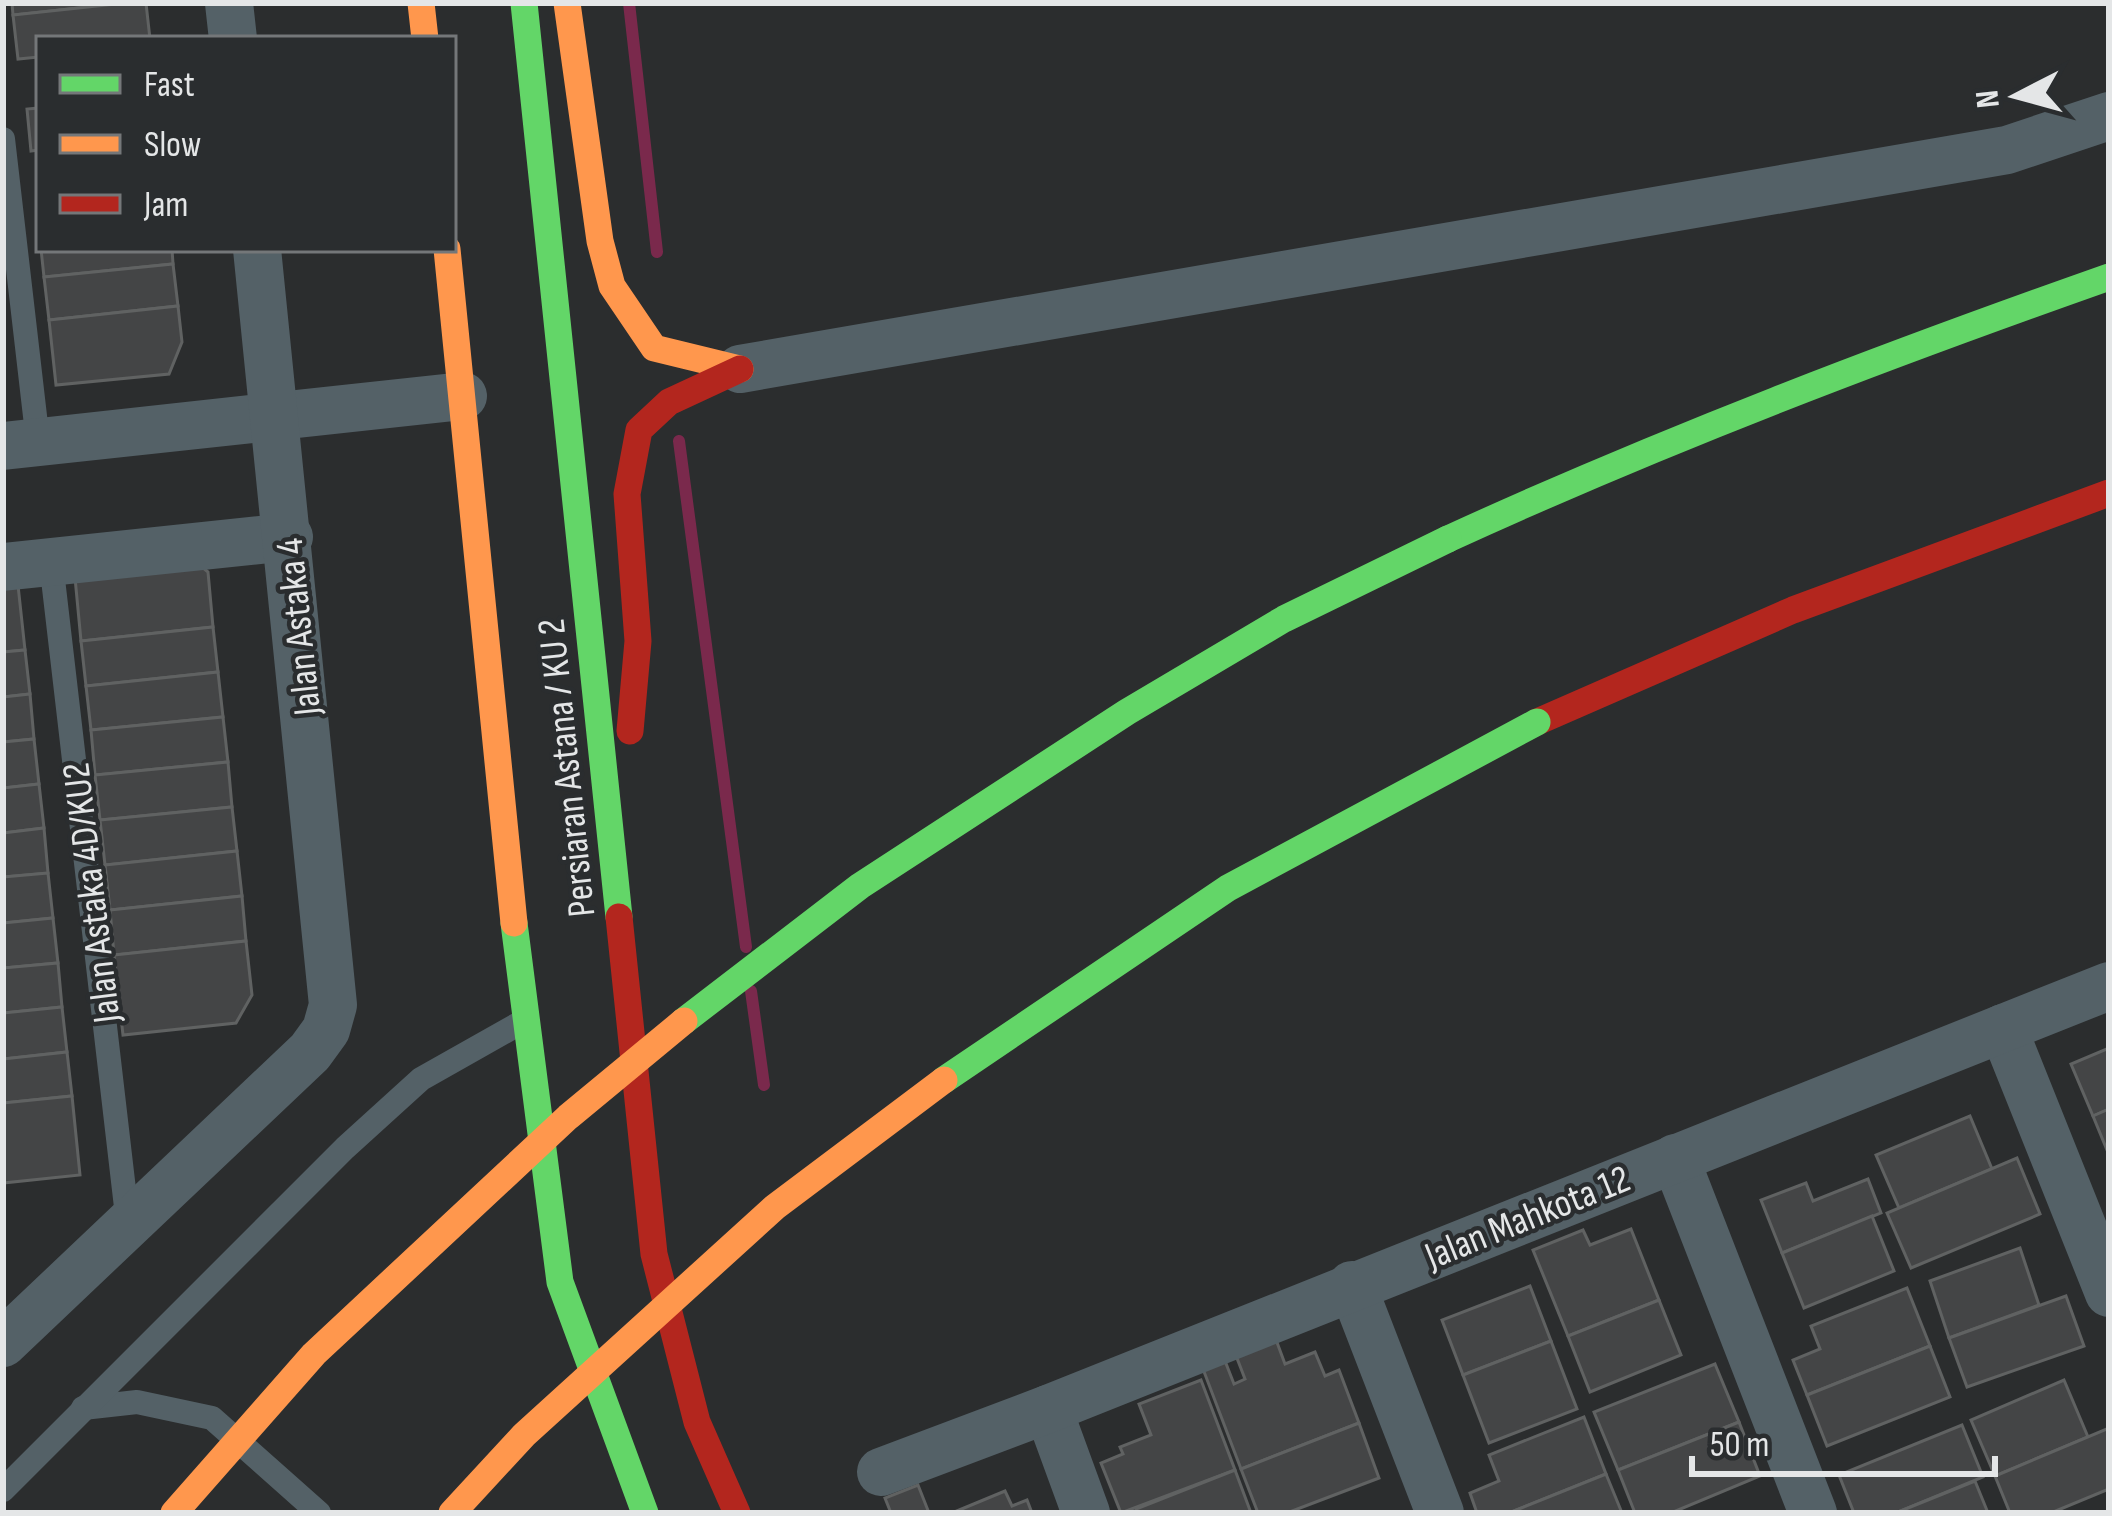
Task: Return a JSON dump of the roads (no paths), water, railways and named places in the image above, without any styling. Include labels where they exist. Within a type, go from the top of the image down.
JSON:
[{"type":"main road","points":[[421,3],[425,36]]},
{"type":"main road","name":"Persiaran Astana / KU 2","points":[[524,3],[654,1254],[697,1423],[737,1513]]},
{"type":"main road","points":[[567,3],[600,241],[612,286],[654,348],[740,369]]},
{"type":"main road","points":[[527,322],[547,207]]},
{"type":"main road","name":"Persiaran Astana / KU 2","points":[[448,252],[478,383],[524,1021],[560,1282],[645,1513]]},
{"type":"main road","points":[[174,1513],[314,1354],[568,1117],[709,1000],[860,886],[1127,712],[1284,619],[1597,469],[1754,406],[2109,278]]},
{"type":"main road","points":[[617,887],[638,641],[627,494],[639,430],[669,402],[740,369]]},
{"type":"main road","points":[[452,1513],[524,1435],[775,1208],[928,1091],[1228,889],[1537,722],[1793,610],[2109,494]]},
{"type":"street","points":[[230,3],[233,36]]},
{"type":"street","points":[[740,369],[2007,151],[2109,116]]},
{"type":"street","name":"Jalan Astaka 4","points":[[128,1224],[310,1052],[326,1030],[334,1005],[257,252]]},
{"type":"street","points":[[21,444],[276,417],[478,383]]},
{"type":"street","points":[[3,566],[289,537]]},
{"type":"street","name":"Jalan Mahkota 12","points":[[880,1472],[2109,986]]},
{"type":"street","points":[[2003,1028],[2109,1294]]},
{"type":"street","points":[[1675,1158],[1813,1513]]},
{"type":"street","points":[[3,1343],[128,1224]]},
{"type":"street","points":[[1352,1285],[1440,1513]]},
{"type":"street","points":[[1048,1409],[1085,1513]]},
{"type":"lane","points":[[3,139],[21,444]]},
{"type":"lane","name":"Jalan Astaka 4D/KU2","points":[[51,562],[128,1224]]},
{"type":"lane","points":[[3,1490],[345,1148],[421,1079],[524,1021]]},
{"type":"lane","points":[[83,1408],[137,1402],[212,1418],[319,1513]]},
{"type":"waterway","points":[[629,3],[657,252]]},
{"type":"waterway","points":[[679,441],[746,947]]},
{"type":"waterway","points":[[751,991],[764,1085]]}]
